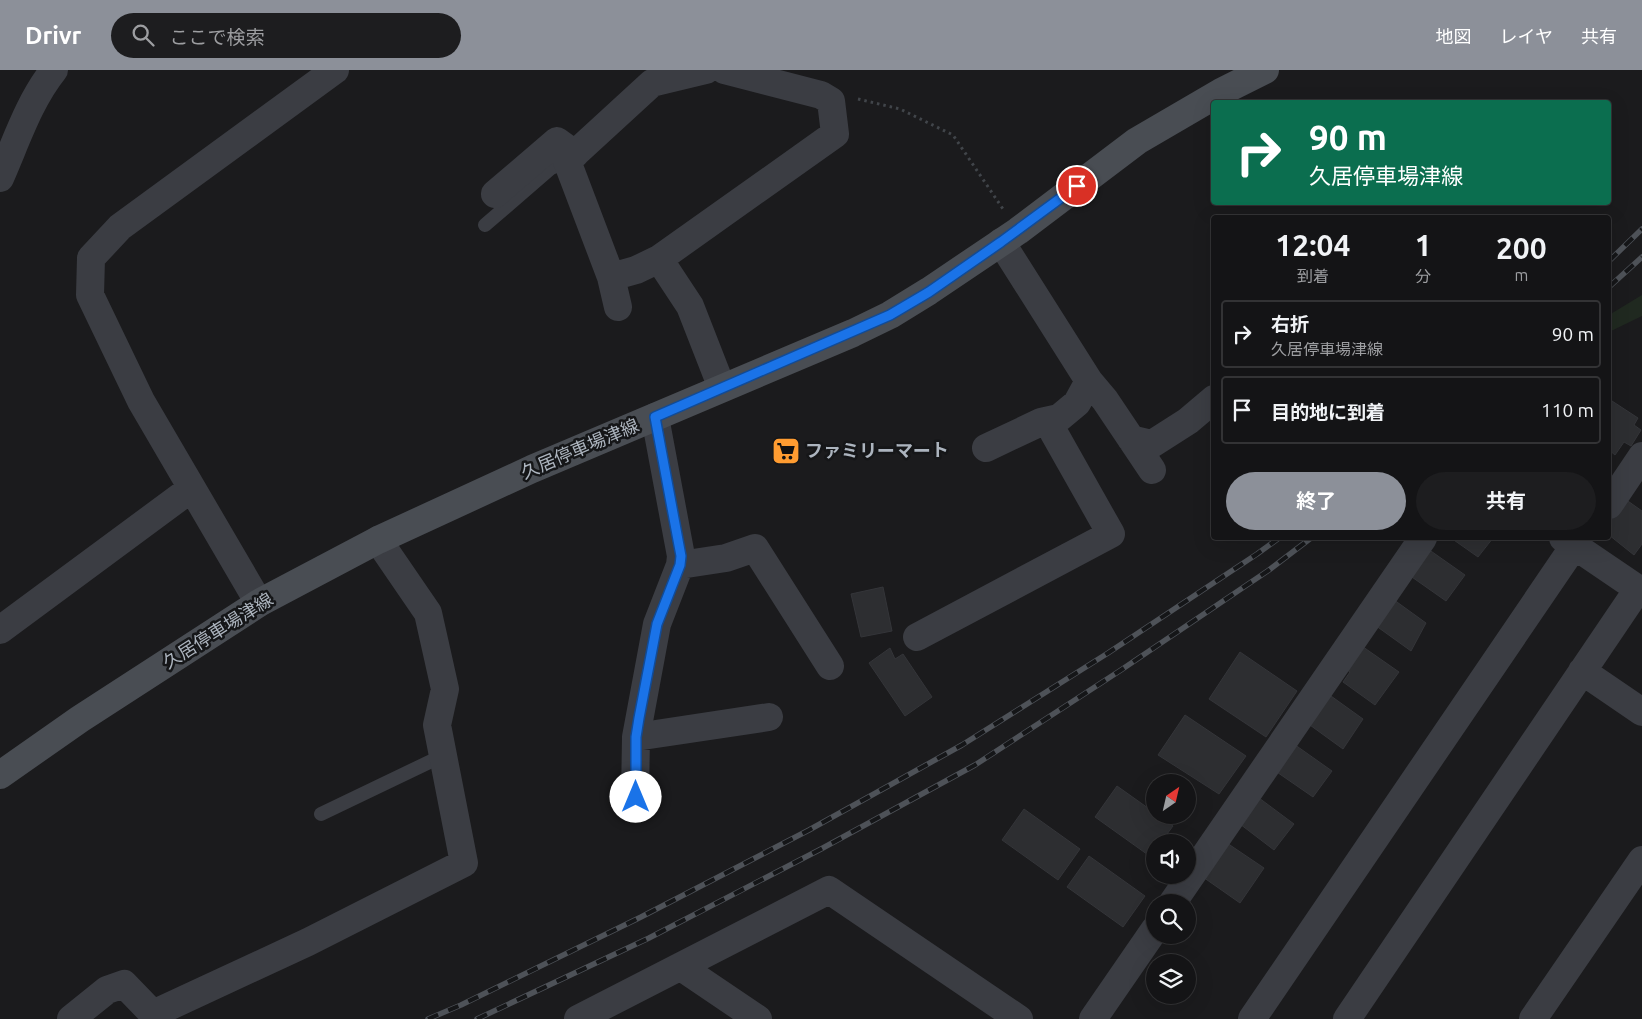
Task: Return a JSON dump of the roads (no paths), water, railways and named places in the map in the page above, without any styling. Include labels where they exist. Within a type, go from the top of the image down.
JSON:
[{"type":"main road","name":"久居停車場津線","points":[[0,775],[80,719],[259,603],[378,540],[532,469],[890,315],[929,292],[1009,236],[1137,141],[1221,92],[1265,70]]},
{"type":"street","points":[[0,178],[27,115],[44,82],[54,70]]},
{"type":"street","points":[[259,603],[141,401],[90,295],[91,258],[120,227],[335,70]]},
{"type":"street","points":[[571,158],[652,83],[706,70]]},
{"type":"street","points":[[611,277],[636,270],[659,259],[834,134],[831,101],[821,95],[724,70]]},
{"type":"street","points":[[495,194],[557,141],[571,158],[611,277],[618,307]]},
{"type":"street","points":[[1009,236],[1089,381],[1105,400],[1152,470]]},
{"type":"street","points":[[659,259],[690,306],[722,388]]},
{"type":"street","points":[[986,448],[1040,422],[1059,418],[1077,403],[1089,381]]},
{"type":"street","points":[[1131,439],[1152,444],[1188,421],[1211,402]]},
{"type":"street","points":[[636,797],[636,737],[657,624],[680,565],[681,556],[655,417]]},
{"type":"street","points":[[917,637],[1110,534],[1054,433],[1052,420]]},
{"type":"street","points":[[1611,502],[1642,456]]},
{"type":"street","points":[[0,630],[192,488]]},
{"type":"street","points":[[71,1019],[107,990],[124,984],[153,1014],[308,942],[464,863],[437,725],[446,689],[428,613],[378,540]]},
{"type":"street","points":[[1178,894],[1422,540]]},
{"type":"street","points":[[1252,1019],[1576,542],[1640,591],[1582,671],[1347,1019]]},
{"type":"street","points":[[680,565],[726,558],[755,548],[830,666]]},
{"type":"street","points":[[1582,671],[1642,712]]},
{"type":"street","points":[[636,737],[769,717]]},
{"type":"street","points":[[1533,1019],[1642,860]]},
{"type":"street","points":[[578,1019],[829,890],[1019,1019]]},
{"type":"street","points":[[1093,1019],[1146,942]]},
{"type":"street","points":[[681,966],[758,1019]]},
{"type":"lane","points":[[485,225],[551,168],[571,158]]},
{"type":"lane","points":[[321,814],[444,755]]},
{"type":"railway","points":[[1611,259],[1642,229]]},
{"type":"railway","points":[[1611,285],[1642,257]]},
{"type":"railway","points":[[428,1019],[461,1005],[641,917],[809,830],[962,745],[1108,653],[1276,540]]},
{"type":"railway","points":[[477,1019],[649,938],[821,849],[975,765],[1121,670],[1269,570],[1308,540]]},
{"type":"place","name":"ファミリーマート","points":[[786,451]]}]
